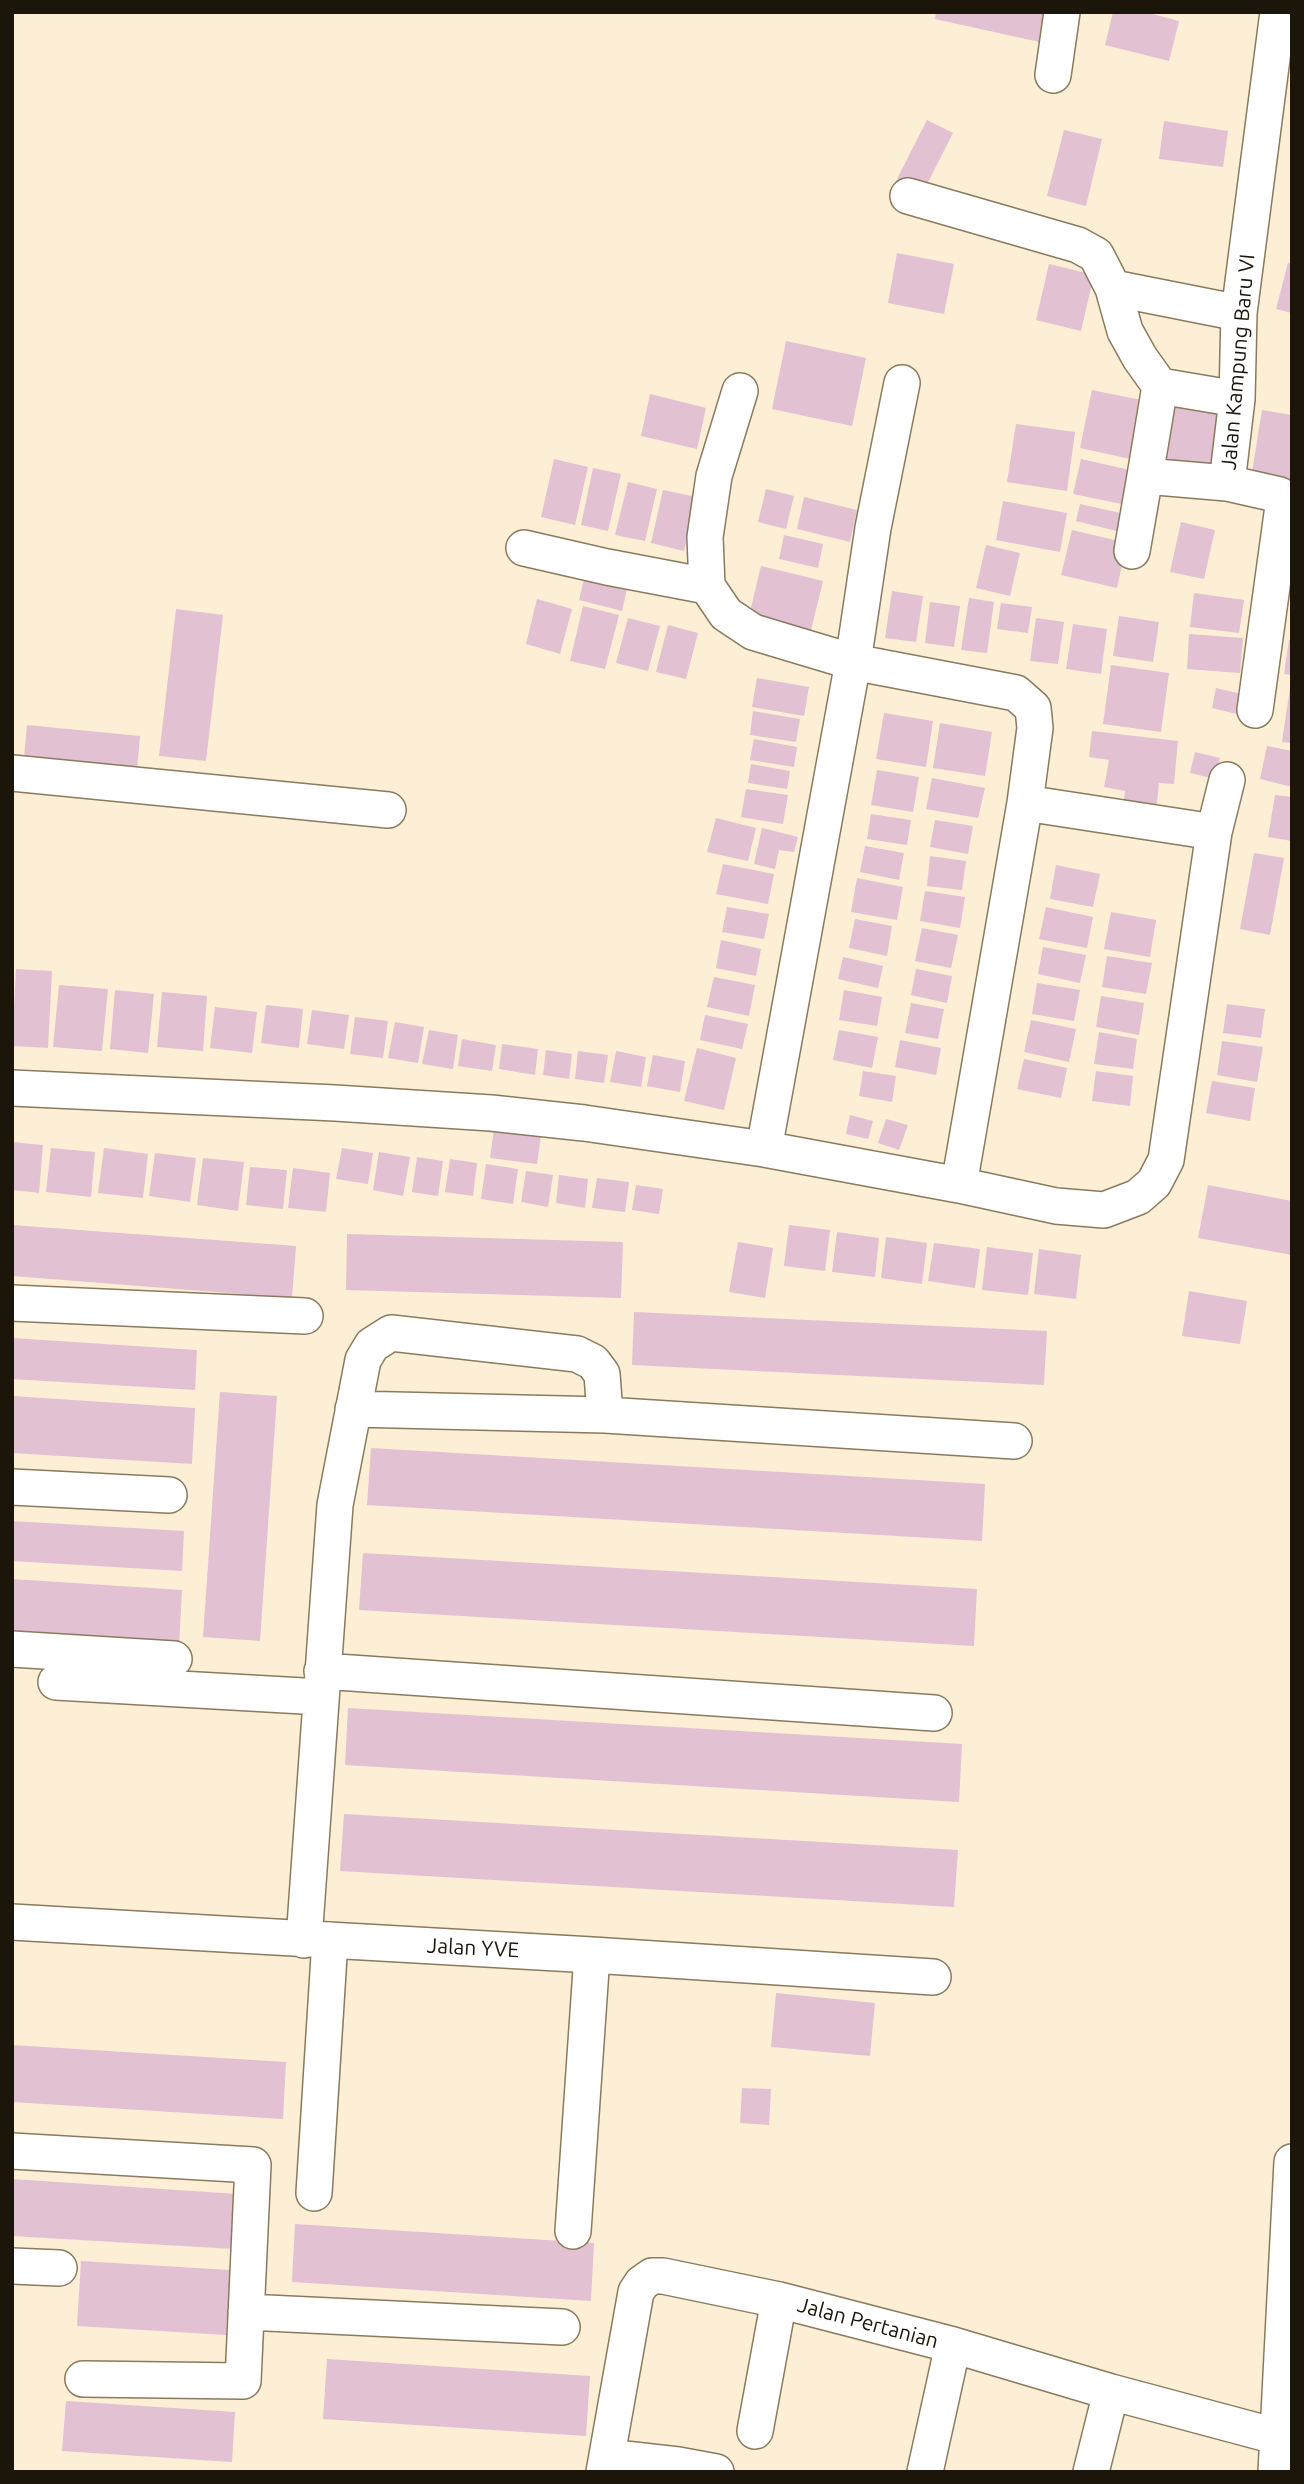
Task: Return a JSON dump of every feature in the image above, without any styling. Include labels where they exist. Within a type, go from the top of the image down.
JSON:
[{"type":"street","points":[[1053,75],[1062,12]]},
{"type":"street","name":"Jalan Kampung Baru VI","points":[[1255,710],[1284,499],[1280,495],[1227,483],[1237,399],[1239,313],[1278,12]]},
{"type":"street","points":[[908,196],[1079,245],[1096,255],[1113,288],[1125,331],[1160,386],[1237,399]]},
{"type":"street","points":[[1113,288],[1239,313]]},
{"type":"street","points":[[764,1149],[853,662],[873,528],[902,383]]},
{"type":"street","points":[[1132,551],[1160,386]]},
{"type":"street","points":[[740,391],[715,476],[705,537],[707,586],[726,614],[753,632],[853,662],[1016,693],[1033,708],[1035,728],[1025,803],[959,1185]]},
{"type":"street","points":[[1145,476],[1227,483]]},
{"type":"street","points":[[524,548],[607,568],[707,586]]},
{"type":"street","points":[[12,773],[388,810]]},
{"type":"street","points":[[12,1088],[491,1113],[584,1123],[764,1149],[1056,1206],[1104,1210],[1138,1198],[1154,1183],[1166,1160],[1214,832],[1227,780]]},
{"type":"street","points":[[1025,803],[1214,832]]},
{"type":"street","points":[[12,1303],[305,1316]]},
{"type":"street","points":[[314,2193],[321,1684],[335,1505],[363,1360],[372,1345],[391,1333],[577,1354],[593,1363],[602,1374],[605,1415]]},
{"type":"street","points":[[353,1409],[605,1415],[1014,1441]]},
{"type":"street","points":[[12,1487],[169,1495]]},
{"type":"street","points":[[12,1649],[174,1659]]},
{"type":"street","points":[[56,1682],[321,1684],[934,1713]]},
{"type":"street","name":"Jalan YVE","points":[[12,1922],[933,1977]]},
{"type":"street","points":[[573,2231],[593,1955]]},
{"type":"street","points":[[12,2151],[253,2165],[243,2381],[83,2379]]},
{"type":"street","points":[[1276,2472],[1292,2162]]},
{"type":"street","points":[[12,2266],[60,2268]]},
{"type":"street","name":"Jalan Pertanian","points":[[606,2464],[636,2292],[642,2283],[652,2276],[779,2300],[1279,2437]]},
{"type":"street","points":[[755,2431],[779,2300]]},
{"type":"street","points":[[246,2312],[562,2327]]},
{"type":"street","points":[[925,2472],[953,2346]]},
{"type":"street","points":[[1091,2472],[1111,2392]]},
{"type":"street","points":[[606,2464],[678,2465],[716,2472]]},
{"type":"building","points":[[936,12],[1052,12],[1044,43],[935,19]]},
{"type":"building","points":[[1113,12],[1145,12],[1179,21],[1169,61],[1105,45]]},
{"type":"building","points":[[927,120],[953,133],[923,192],[897,179]]},
{"type":"building","points":[[1164,121],[1228,131],[1223,167],[1159,159]]},
{"type":"building","points":[[1064,130],[1102,139],[1086,206],[1047,196]]},
{"type":"building","points":[[897,253],[954,264],[944,314],[888,303]]},
{"type":"building","points":[[1288,263],[1292,264],[1292,313],[1276,309]]},
{"type":"building","points":[[1049,264],[1094,275],[1081,331],[1036,320]]},
{"type":"building","points":[[786,341],[866,358],[852,426],[772,409]]},
{"type":"building","points":[[1092,390],[1146,401],[1135,460],[1080,448]]},
{"type":"building","points":[[650,394],[706,408],[697,449],[641,436]]},
{"type":"building","points":[[1169,403],[1223,415],[1210,476],[1156,464]]},
{"type":"building","points":[[1262,410],[1292,415],[1292,479],[1252,472]]},
{"type":"building","points":[[1016,424],[1075,432],[1067,491],[1007,482]]},
{"type":"building","points":[[554,459],[588,467],[575,525],[541,517]]},
{"type":"building","points":[[1081,459],[1143,473],[1136,507],[1073,494]]},
{"type":"building","points":[[593,468],[621,474],[608,531],[581,525]]},
{"type":"building","points":[[628,482],[657,489],[645,541],[615,535]]},
{"type":"building","points":[[766,489],[794,496],[786,529],[758,522]]},
{"type":"building","points":[[663,490],[696,497],[684,551],[651,543]]},
{"type":"building","points":[[804,497],[857,510],[850,542],[797,529]]},
{"type":"building","points":[[1003,501],[1067,513],[1060,552],[996,540]]},
{"type":"building","points":[[1080,504],[1130,515],[1125,533],[1076,521]]},
{"type":"building","points":[[1181,522],[1215,530],[1204,579],[1170,572]]},
{"type":"building","points":[[1072,530],[1127,543],[1117,588],[1061,575]]},
{"type":"building","points":[[784,535],[823,544],[818,568],[779,559]]},
{"type":"building","points":[[986,545],[1020,553],[1010,596],[976,588]]},
{"type":"building","points":[[761,566],[823,581],[811,630],[749,616]]},
{"type":"building","points":[[584,579],[627,589],[622,611],[579,600]]},
{"type":"building","points":[[892,591],[923,596],[916,642],[885,638]]},
{"type":"building","points":[[1194,593],[1244,600],[1239,633],[1190,627]]},
{"type":"building","points":[[969,598],[994,602],[987,653],[961,650]]},
{"type":"building","points":[[537,599],[572,609],[560,654],[526,644]]},
{"type":"building","points":[[930,602],[960,606],[954,647],[925,643]]},
{"type":"building","points":[[1001,603],[1032,607],[1028,633],[997,629]]},
{"type":"building","points":[[583,606],[619,615],[605,669],[570,661]]},
{"type":"building","points":[[176,609],[223,615],[206,761],[159,756]]},
{"type":"building","points":[[1119,616],[1159,622],[1153,662],[1113,656]]},
{"type":"building","points":[[628,618],[660,626],[648,671],[616,663]]},
{"type":"building","points":[[1036,618],[1064,622],[1058,664],[1030,661]]},
{"type":"building","points":[[1073,624],[1107,629],[1101,674],[1066,669]]},
{"type":"building","points":[[668,625],[698,633],[686,679],[656,672]]},
{"type":"building","points":[[1189,634],[1243,638],[1240,673],[1187,669]]},
{"type":"building","points":[[1289,640],[1292,640],[1292,675],[1284,674]]},
{"type":"building","points":[[1111,665],[1169,673],[1161,732],[1103,724]]},
{"type":"building","points":[[757,678],[809,687],[804,716],[752,707]]},
{"type":"building","points":[[1216,688],[1242,694],[1237,714],[1212,708]]},
{"type":"building","points":[[1292,688],[1292,743],[1282,742]]},
{"type":"building","points":[[753,711],[800,719],[796,742],[750,735]]},
{"type":"building","points":[[884,713],[933,721],[926,767],[876,759]]},
{"type":"building","points":[[940,723],[992,732],[985,776],[933,768]]},
{"type":"building","points":[[27,725],[140,736],[137,769],[24,757]]},
{"type":"building","points":[[1092,731],[1178,741],[1174,784],[1159,783],[1156,813],[1123,807],[1125,791],[1104,787],[1109,760],[1089,757]]},
{"type":"building","points":[[754,739],[797,747],[794,767],[750,760]]},
{"type":"building","points":[[1267,746],[1292,751],[1292,787],[1260,779]]},
{"type":"building","points":[[1195,752],[1220,758],[1215,779],[1190,773]]},
{"type":"building","points":[[751,764],[790,771],[787,789],[748,783]]},
{"type":"building","points":[[877,770],[919,777],[913,812],[871,805]]},
{"type":"building","points":[[932,778],[985,788],[978,818],[926,809]]},
{"type":"building","points":[[746,789],[788,795],[783,824],[741,817]]},
{"type":"building","points":[[1275,795],[1292,797],[1292,841],[1268,837]]},
{"type":"building","points":[[871,814],[911,820],[907,845],[867,839]]},
{"type":"building","points":[[716,818],[756,828],[748,861],[707,852]]},
{"type":"building","points":[[935,820],[973,826],[968,854],[930,847]]},
{"type":"building","points":[[762,828],[798,837],[794,852],[779,850],[775,869],[754,864]]},
{"type":"building","points":[[865,846],[904,853],[899,880],[860,872]]},
{"type":"building","points":[[1254,853],[1284,858],[1270,935],[1240,929]]},
{"type":"building","points":[[930,856],[966,861],[962,890],[927,886]]},
{"type":"building","points":[[723,864],[774,874],[768,904],[716,894]]},
{"type":"building","points":[[1056,865],[1100,874],[1093,907],[1050,899]]},
{"type":"building","points":[[857,878],[903,887],[897,920],[851,912]]},
{"type":"building","points":[[925,891],[965,897],[960,928],[920,921]]},
{"type":"building","points":[[727,907],[769,914],[764,939],[722,932]]},
{"type":"building","points":[[1046,907],[1093,917],[1087,948],[1039,939]]},
{"type":"building","points":[[1111,912],[1156,920],[1150,957],[1104,949]]},
{"type":"building","points":[[855,919],[892,926],[887,956],[849,948]]},
{"type":"building","points":[[922,928],[958,935],[951,968],[915,961]]},
{"type":"building","points":[[721,940],[761,949],[756,976],[716,968]]},
{"type":"building","points":[[1043,947],[1086,955],[1080,983],[1038,974]]},
{"type":"building","points":[[1107,956],[1152,963],[1146,994],[1102,987]]},
{"type":"building","points":[[843,957],[883,966],[878,988],[838,979]]},
{"type":"building","points":[[16,969],[52,971],[48,1048],[12,1046]]},
{"type":"building","points":[[916,969],[952,976],[947,1003],[911,995]]},
{"type":"building","points":[[714,977],[755,985],[749,1016],[707,1007]]},
{"type":"building","points":[[1037,983],[1080,990],[1074,1021],[1032,1014]]},
{"type":"building","points":[[59,985],[108,989],[102,1051],[53,1047]]},
{"type":"building","points":[[115,990],[154,994],[148,1053],[110,1049]]},
{"type":"building","points":[[844,990],[882,997],[877,1026],[839,1020]]},
{"type":"building","points":[[162,992],[207,996],[203,1051],[157,1047]]},
{"type":"building","points":[[1101,996],[1144,1003],[1139,1035],[1096,1027]]},
{"type":"building","points":[[911,1003],[944,1009],[938,1039],[905,1033]]},
{"type":"building","points":[[1227,1004],[1265,1009],[1261,1038],[1223,1033]]},
{"type":"building","points":[[266,1005],[303,1009],[299,1048],[261,1043]]},
{"type":"building","points":[[215,1007],[257,1012],[252,1053],[210,1048]]},
{"type":"building","points":[[312,1010],[349,1015],[344,1049],[307,1044]]},
{"type":"building","points":[[705,1015],[748,1024],[742,1049],[700,1040]]},
{"type":"building","points":[[355,1017],[388,1021],[383,1058],[350,1054]]},
{"type":"building","points":[[1031,1020],[1076,1029],[1069,1062],[1024,1052]]},
{"type":"building","points":[[395,1022],[424,1027],[418,1063],[388,1058]]},
{"type":"building","points":[[429,1030],[458,1035],[453,1069],[422,1064]]},
{"type":"building","points":[[839,1030],[878,1037],[872,1068],[833,1060]]},
{"type":"building","points":[[1099,1032],[1137,1039],[1133,1069],[1094,1064]]},
{"type":"building","points":[[462,1039],[496,1045],[492,1071],[458,1066]]},
{"type":"building","points":[[900,1040],[941,1048],[936,1075],[895,1067]]},
{"type":"building","points":[[1222,1041],[1263,1047],[1257,1082],[1217,1075]]},
{"type":"building","points":[[502,1044],[538,1049],[535,1075],[499,1069]]},
{"type":"building","points":[[697,1048],[736,1058],[724,1110],[684,1101]]},
{"type":"building","points":[[546,1050],[572,1054],[569,1079],[543,1075]]},
{"type":"building","points":[[578,1051],[608,1055],[604,1083],[575,1079]]},
{"type":"building","points":[[616,1051],[646,1057],[641,1087],[610,1082]]},
{"type":"building","points":[[653,1055],[685,1061],[680,1092],[647,1086]]},
{"type":"building","points":[[1024,1059],[1067,1068],[1061,1098],[1017,1089]]},
{"type":"building","points":[[863,1071],[896,1076],[892,1102],[859,1096]]},
{"type":"building","points":[[1096,1071],[1133,1076],[1130,1106],[1092,1101]]},
{"type":"building","points":[[1212,1081],[1255,1088],[1250,1121],[1206,1113]]},
{"type":"building","points":[[850,1115],[873,1121],[868,1139],[846,1134]]},
{"type":"building","points":[[886,1119],[908,1125],[899,1150],[878,1143]]},
{"type":"building","points":[[494,1130],[541,1136],[537,1164],[490,1158]]},
{"type":"building","points":[[12,1142],[43,1145],[39,1193],[12,1190]]},
{"type":"building","points":[[51,1148],[95,1152],[91,1197],[46,1192]]},
{"type":"building","points":[[104,1148],[148,1154],[143,1198],[98,1193]]},
{"type":"building","points":[[342,1148],[373,1153],[368,1184],[336,1179]]},
{"type":"building","points":[[379,1152],[410,1157],[403,1196],[373,1190]]},
{"type":"building","points":[[155,1153],[196,1158],[190,1202],[149,1196]]},
{"type":"building","points":[[417,1157],[443,1161],[438,1196],[412,1192]]},
{"type":"building","points":[[203,1158],[244,1162],[238,1211],[197,1205]]},
{"type":"building","points":[[450,1159],[477,1163],[473,1196],[445,1192]]},
{"type":"building","points":[[486,1164],[518,1169],[513,1204],[481,1199]]},
{"type":"building","points":[[250,1167],[287,1170],[283,1209],[246,1205]]},
{"type":"building","points":[[293,1168],[330,1173],[326,1212],[288,1208]]},
{"type":"building","points":[[526,1171],[553,1175],[548,1207],[521,1202]]},
{"type":"building","points":[[559,1175],[588,1179],[585,1208],[556,1203]]},
{"type":"building","points":[[597,1178],[629,1182],[625,1212],[592,1208]]},
{"type":"building","points":[[636,1185],[663,1189],[659,1214],[632,1210]]},
{"type":"building","points":[[1208,1185],[1292,1201],[1292,1255],[1198,1238]]},
{"type":"building","points":[[12,1225],[296,1246],[292,1298],[12,1276]]},
{"type":"building","points":[[789,1225],[830,1230],[825,1271],[784,1266]]},
{"type":"building","points":[[837,1232],[879,1238],[875,1277],[832,1272]]},
{"type":"building","points":[[347,1234],[623,1242],[621,1298],[346,1290]]},
{"type":"building","points":[[886,1237],[927,1243],[922,1284],[881,1278]]},
{"type":"building","points":[[738,1242],[773,1248],[765,1298],[729,1292]]},
{"type":"building","points":[[934,1243],[980,1249],[975,1288],[928,1281]]},
{"type":"building","points":[[987,1247],[1033,1253],[1028,1295],[982,1290]]},
{"type":"building","points":[[1039,1249],[1081,1255],[1076,1299],[1034,1294]]},
{"type":"building","points":[[1189,1291],[1247,1301],[1240,1344],[1182,1336]]},
{"type":"building","points":[[634,1312],[1047,1331],[1044,1385],[632,1365]]},
{"type":"building","points":[[12,1338],[197,1350],[195,1390],[12,1379]]},
{"type":"building","points":[[220,1392],[277,1396],[260,1641],[203,1637]]},
{"type":"building","points":[[12,1396],[195,1408],[192,1464],[12,1453]]},
{"type":"building","points":[[371,1448],[985,1484],[982,1541],[367,1505]]},
{"type":"building","points":[[12,1521],[184,1531],[182,1571],[12,1561]]},
{"type":"building","points":[[363,1553],[977,1589],[974,1646],[359,1610]]},
{"type":"building","points":[[12,1579],[182,1590],[179,1646],[12,1635]]},
{"type":"building","points":[[348,1708],[962,1744],[959,1802],[345,1765]]},
{"type":"building","points":[[344,1814],[958,1850],[954,1907],[340,1871]]},
{"type":"building","points":[[776,1993],[875,2003],[870,2056],[771,2047]]},
{"type":"building","points":[[12,2045],[286,2062],[283,2119],[12,2102]]},
{"type":"building","points":[[742,2088],[771,2089],[769,2125],[740,2123]]},
{"type":"building","points":[[12,2179],[237,2194],[233,2249],[12,2236]]},
{"type":"building","points":[[295,2224],[594,2243],[591,2301],[292,2282]]},
{"type":"building","points":[[81,2261],[230,2270],[226,2335],[77,2326]]},
{"type":"building","points":[[327,2359],[590,2376],[586,2436],[323,2419]]},
{"type":"building","points":[[66,2401],[235,2412],[232,2462],[62,2451]]}]
